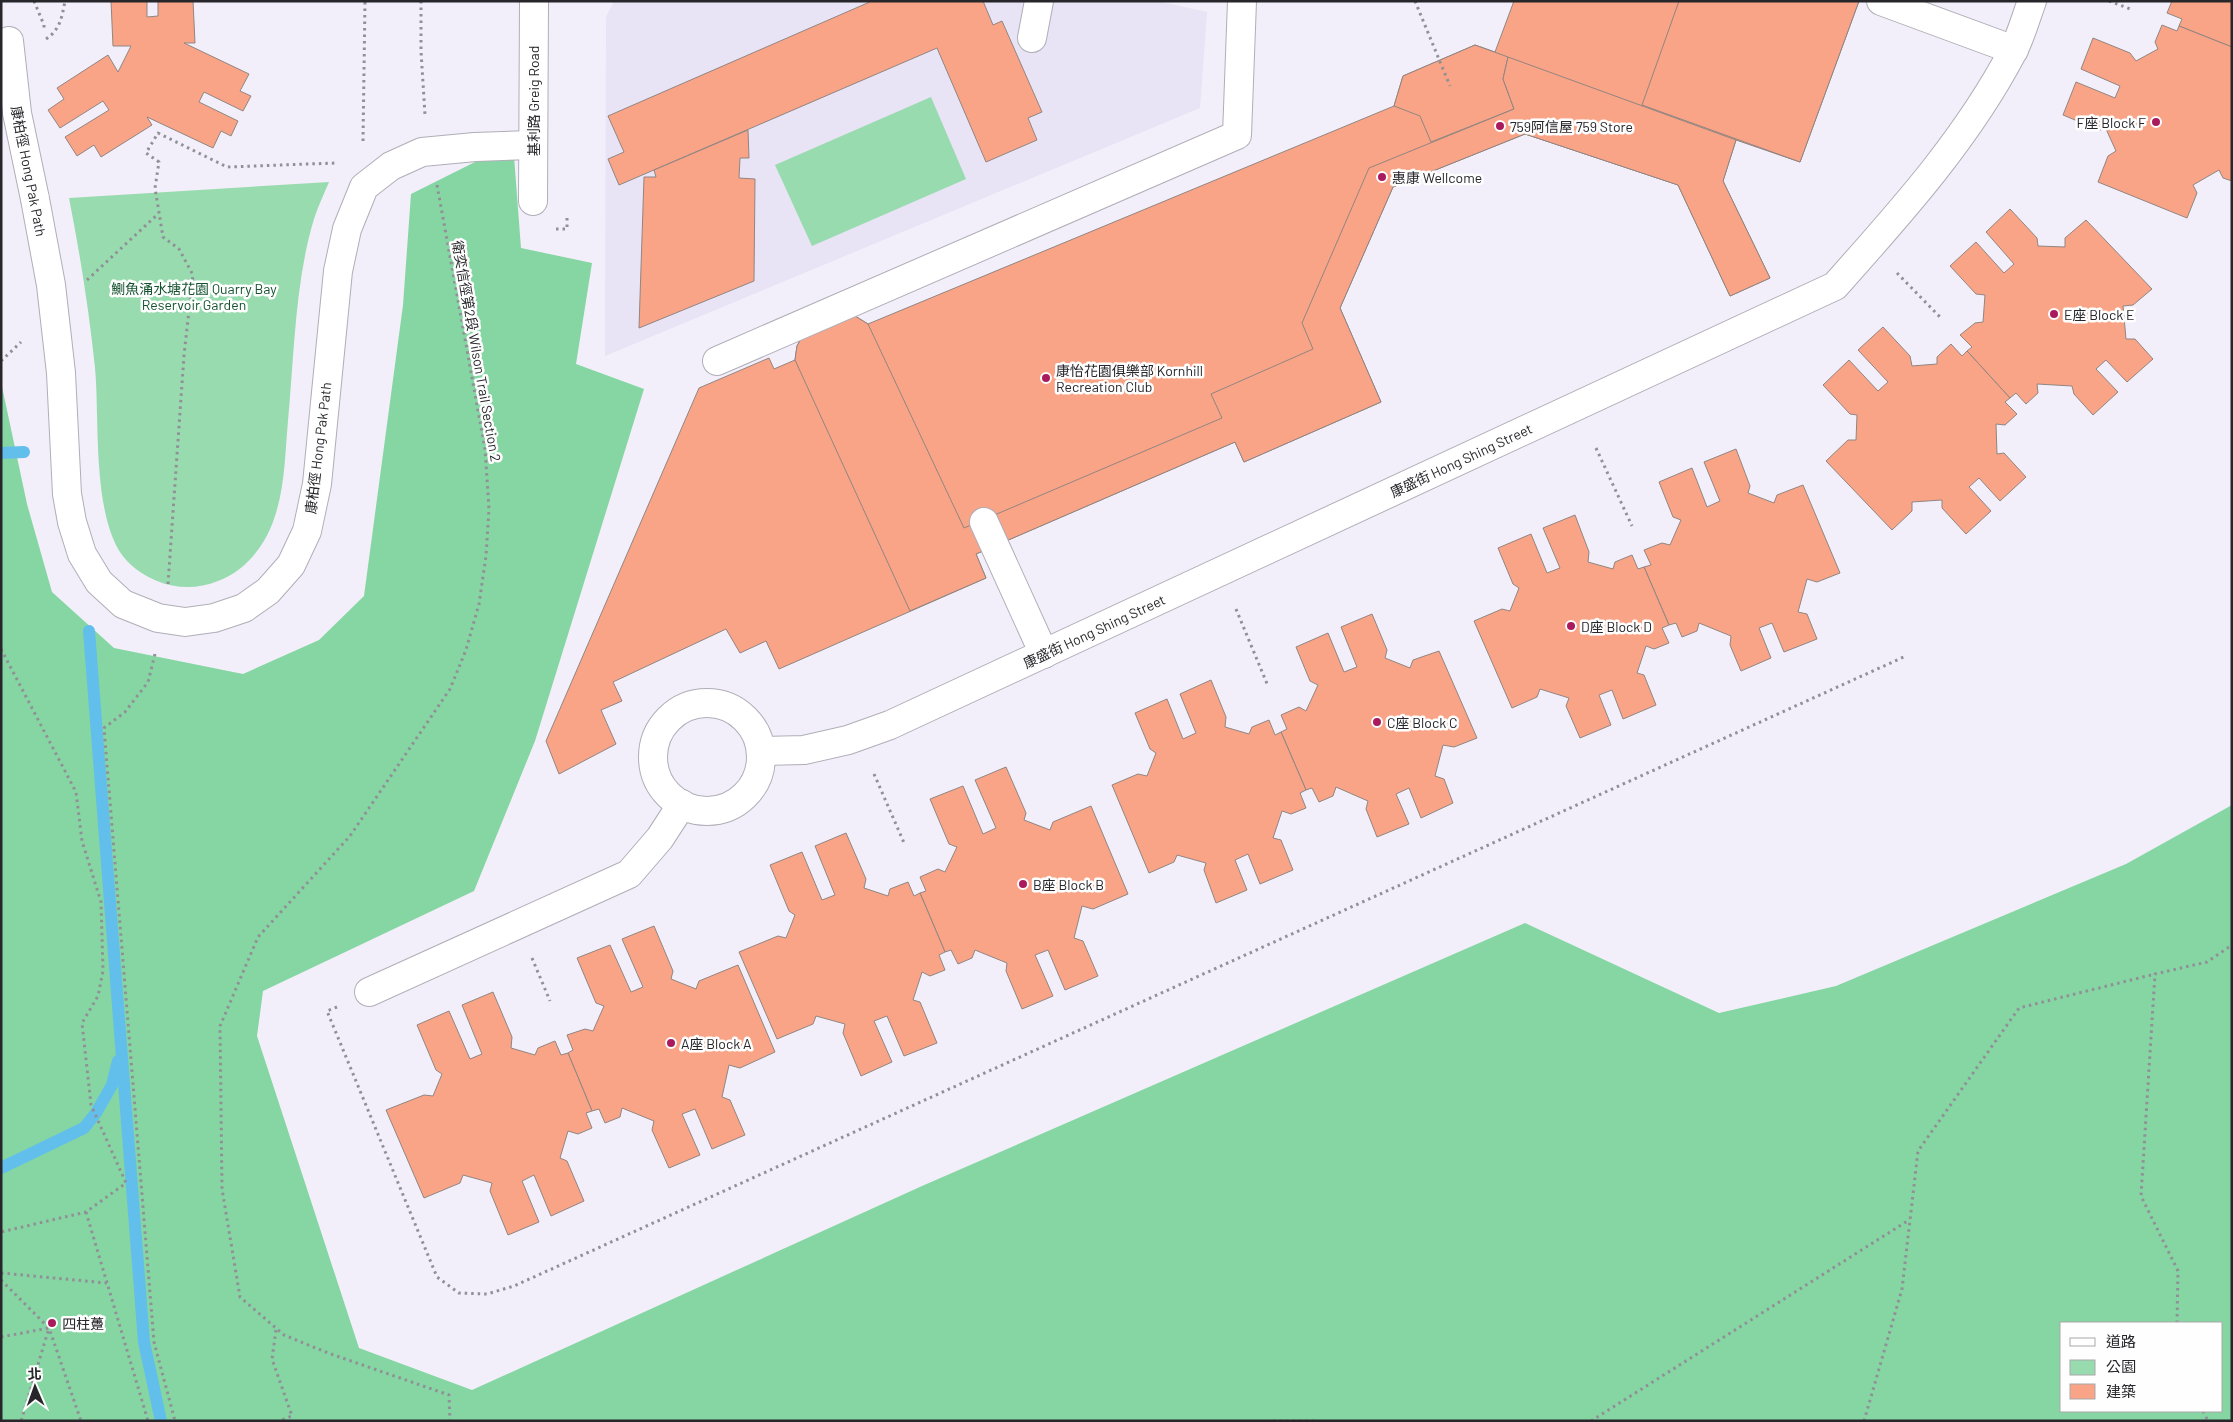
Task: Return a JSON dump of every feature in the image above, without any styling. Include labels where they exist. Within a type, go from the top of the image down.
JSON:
[{"type":"street","name":"基利路 Greig Road","points":[[533,201],[534,1]]},
{"type":"street","points":[[1032,38],[1038,1]]},
{"type":"street","points":[[717,361],[1237,135],[1242,1]]},
{"type":"street","points":[[1881,1],[2014,50]]},
{"type":"street","name":"康盛街 Hong Shing Street","points":[[761,750],[804,750],[848,740],[890,725],[1835,286],[1912,200],[1971,120],[2014,50],[2032,1]]},
{"type":"street","name":"康柏徑 Hong Pak Path","points":[[9,41],[17,113],[51,285],[61,373],[67,494],[72,522],[82,554],[99,582],[123,604],[158,618],[185,622],[214,618],[244,608],[268,591],[291,565],[307,530],[317,484],[338,271],[347,229],[364,187],[391,166],[422,152],[475,147],[533,145]]},
{"type":"street","points":[[984,522],[1044,654]]},
{"type":"street","points":[[712,703],[730,708],[745,718],[756,733],[761,750],[760,767],[754,783],[744,796],[730,806],[714,810],[697,810],[682,804],[667,793],[657,777],[653,759],[656,740],[664,724],[677,712],[694,704],[712,703]]},
{"type":"street","points":[[369,992],[629,874],[660,838],[682,804]]},
{"type":"path","points":[[34,1],[44,25],[44,40],[53,34],[60,24],[66,1]]},
{"type":"path","points":[[363,143],[365,1]]},
{"type":"path","points":[[421,1],[421,51],[426,123]]},
{"type":"path","points":[[1415,1],[1450,86]]},
{"type":"path","points":[[2109,1],[2134,10]]},
{"type":"path","points":[[167,586],[170,568],[184,355],[192,275],[179,248],[163,237],[155,188],[159,162],[146,153],[158,134],[228,167],[344,163]]},
{"type":"path","name":"衛奕信徑第2段 Wilson Trail Section 2","points":[[437,181],[485,450],[489,509],[486,556],[479,604],[466,650],[450,689],[350,836],[258,937],[220,1026],[222,1189],[240,1297],[276,1330],[328,1353],[449,1395],[450,1421]]},
{"type":"path","points":[[1897,273],[1940,317]]},
{"type":"path","points":[[1596,448],[1632,526]]},
{"type":"path","points":[[1236,609],[1268,686]]},
{"type":"path","points":[[1,650],[76,792],[82,841],[101,902],[103,971],[98,996],[82,1023],[91,1105],[126,1183],[86,1212],[1,1232]]},
{"type":"path","points":[[156,650],[148,682],[125,712],[104,728],[154,1342],[175,1421]]},
{"type":"path","points":[[369,992],[327,1011],[437,1276],[459,1293],[487,1294],[514,1286],[1906,656]]},
{"type":"path","points":[[874,774],[905,845]]},
{"type":"path","points":[[518,925],[550,1001]]},
{"type":"path","points":[[1864,1421],[1902,1289],[1918,1151],[2018,1008],[2207,962],[2232,945]]},
{"type":"path","points":[[2155,974],[2141,1196],[2178,1271],[2177,1322]]},
{"type":"path","points":[[86,1212],[148,1421]]},
{"type":"path","points":[[1591,1421],[1910,1220]]},
{"type":"path","points":[[2,1273],[107,1283]]},
{"type":"path","points":[[1,1280],[49,1328],[82,1421]]},
{"type":"path","points":[[1,1337],[49,1328]]},
{"type":"path","points":[[21,1421],[49,1328]]},
{"type":"path","points":[[276,1330],[272,1359],[292,1416],[278,1421]]},
{"type":"path","points":[[1273,1421],[1318,1421]]},
{"type":"shaded area","points":[[614,1],[1157,1],[1207,12],[1200,108],[605,356],[606,17]]},
{"type":"green space","points":[[931,97],[966,179],[812,246],[775,165]]},
{"type":"green space","points":[[513,143],[521,248],[592,263],[576,364],[644,389],[535,741],[474,891],[263,991],[257,1036],[359,1348],[472,1390],[922,1186],[1525,923],[1719,1013],[1836,986],[2126,864],[2232,805],[2232,1421],[1,1421],[1,382],[27,504],[52,592],[114,648],[243,674],[319,640],[364,596],[403,305],[411,194]]},
{"type":"green space","name":"鰂魚涌水塘花園 Quarry Bay Reservoir Garden","points":[[329,182],[314,219],[303,268],[296,319],[282,483],[278,507],[270,529],[253,556],[228,577],[195,587],[172,586],[157,581],[127,561],[115,544],[102,497],[93,346],[69,198]]},
{"type":"building","points":[[111,1],[147,1],[147,17],[158,16],[158,1],[193,1],[195,43],[184,43],[249,74],[240,91],[251,96],[243,111],[204,92],[199,102],[238,121],[231,136],[221,131],[213,148],[147,117],[152,125],[101,157],[94,145],[77,156],[65,137],[109,110],[103,101],[60,128],[48,110],[64,99],[57,88],[108,55],[118,72],[131,46],[113,46]]},
{"type":"building","points":[[872,1],[983,1],[993,25],[1002,21],[1042,112],[1028,118],[1037,140],[986,162],[937,48],[619,185],[608,159],[624,152],[608,116]]},
{"type":"building","name":"康怡花園俱樂部 Kornhill Recreation Club","points":[[1514,1],[1859,1],[1800,162],[1736,140],[1723,181],[1770,278],[1730,296],[1678,185],[1525,134],[1393,187],[1340,308],[1381,402],[1244,462],[1235,442],[976,554],[986,578],[779,669],[766,641],[740,653],[726,629],[613,682],[622,701],[601,710],[616,744],[559,774],[546,741],[699,388],[769,358],[774,369],[795,360],[797,346],[808,326],[855,316],[868,324],[1394,106],[1403,76],[1475,45],[1495,52]]},
{"type":"building","points":[[1679,1],[1859,1],[1800,162],[1642,105]]},
{"type":"building","points":[[2172,1],[2232,1],[2232,47],[2179,26],[2182,19],[2167,13]]},
{"type":"building","name":"F座 Block F","points":[[2162,25],[2177,31],[2179,26],[2232,47],[2232,181],[2223,178],[2219,170],[2193,185],[2197,193],[2187,218],[2098,182],[2108,156],[2116,151],[2106,129],[2099,130],[2063,115],[2076,82],[2115,98],[2120,86],[2081,69],[2093,38],[2130,53],[2136,61],[2158,49],[2155,42]]},
{"type":"building","points":[[1475,45],[1508,57],[1503,79],[1514,109],[1431,142],[1420,116],[1394,106],[1403,76]]},
{"type":"building","points":[[1508,57],[1736,140],[1723,181],[1770,278],[1730,296],[1678,185],[1525,134],[1393,187],[1340,308],[1381,402],[1244,462],[1235,442],[976,554],[986,578],[910,611],[795,360],[797,346],[808,326],[855,316],[868,324],[964,528],[1222,418],[1211,394],[1313,349],[1302,323],[1369,168],[1514,109],[1503,79]]},
{"type":"building","points":[[748,130],[749,158],[740,158],[739,178],[755,179],[754,281],[639,328],[644,177],[656,177],[654,170]]},
{"type":"building","name":"E座 Block E","points":[[2010,209],[2037,238],[2038,246],[2065,247],[2065,238],[2086,220],[2152,289],[2133,305],[2123,306],[2126,339],[2135,339],[2153,359],[2127,382],[2106,360],[2096,369],[2118,392],[2093,415],[2074,394],[2072,386],[2037,384],[2038,393],[2026,404],[2016,393],[2010,398],[1967,351],[1972,347],[1960,335],[1975,323],[1983,322],[1985,295],[1976,294],[1950,266],[1976,242],[2004,273],[2014,264],[1986,232]]},
{"type":"building","points":[[1883,327],[1910,356],[1912,366],[1937,364],[1937,357],[1951,344],[1962,356],[1967,351],[2010,398],[2005,402],[2017,414],[2005,425],[1996,424],[1997,454],[2004,453],[2026,477],[2000,501],[1979,478],[1969,487],[1991,511],[1966,534],[1942,508],[1942,500],[1912,502],[1912,511],[1892,530],[1826,461],[1848,440],[1856,440],[1857,415],[1850,414],[1823,385],[1849,360],[1878,391],[1888,382],[1858,350]]},
{"type":"building","name":"D座 Block D","points":[[1736,449],[1750,486],[1748,493],[1774,503],[1777,495],[1803,485],[1840,573],[1817,582],[1807,579],[1798,612],[1807,614],[1817,639],[1784,652],[1772,623],[1759,628],[1771,658],[1741,671],[1730,645],[1731,636],[1699,623],[1697,631],[1682,637],[1676,623],[1669,625],[1644,567],[1651,565],[1644,550],[1662,543],[1670,545],[1681,520],[1673,517],[1659,482],[1692,468],[1707,507],[1720,501],[1704,462]]},
{"type":"building","name":"D座 Block D","points":[[1575,515],[1589,552],[1588,562],[1613,569],[1615,562],[1632,555],[1638,569],[1644,567],[1669,625],[1662,628],[1669,643],[1654,649],[1646,646],[1637,673],[1644,675],[1656,705],[1623,719],[1612,690],[1599,695],[1611,725],[1580,738],[1566,706],[1569,698],[1540,689],[1537,697],[1512,708],[1474,621],[1502,609],[1510,611],[1519,588],[1513,584],[1498,548],[1531,534],[1547,573],[1560,568],[1543,528]]},
{"type":"building","name":"C座 Block C","points":[[1372,614],[1387,650],[1385,658],[1410,668],[1413,660],[1439,651],[1477,738],[1454,747],[1443,745],[1435,776],[1444,779],[1453,803],[1421,818],[1409,788],[1396,794],[1409,824],[1377,837],[1366,809],[1368,801],[1336,787],[1333,796],[1319,802],[1312,788],[1306,790],[1281,732],[1287,729],[1281,715],[1299,707],[1306,711],[1318,685],[1310,681],[1296,647],[1328,633],[1344,672],[1357,667],[1341,627]]},
{"type":"building","points":[[1211,680],[1226,717],[1225,727],[1249,734],[1252,727],[1269,720],[1275,735],[1281,732],[1306,790],[1300,793],[1306,808],[1291,814],[1282,811],[1273,838],[1281,840],[1293,870],[1260,884],[1248,854],[1235,860],[1247,890],[1216,903],[1204,870],[1206,863],[1177,855],[1174,862],[1149,873],[1112,785],[1138,774],[1147,776],[1156,753],[1150,749],[1135,713],[1167,699],[1183,739],[1196,733],[1180,694]]},
{"type":"building","name":"B座 Block B","points":[[1006,767],[1026,813],[1024,820],[1050,830],[1053,822],[1091,806],[1128,894],[1093,909],[1082,906],[1074,938],[1083,941],[1098,976],[1065,990],[1048,950],[1035,955],[1053,996],[1022,1009],[1006,971],[1007,963],[975,950],[972,958],[958,964],[951,950],[945,952],[920,893],[926,891],[920,877],[938,869],[945,872],[957,847],[949,844],[930,799],[963,786],[983,834],[996,828],[975,780]]},
{"type":"building","points":[[846,833],[866,879],[864,888],[888,896],[890,889],[908,882],[914,896],[920,893],[945,952],[939,955],[945,970],[930,976],[922,972],[913,1000],[920,1002],[937,1043],[904,1056],[887,1016],[874,1021],[892,1062],[861,1076],[843,1033],[845,1024],[816,1016],[813,1024],[777,1039],[739,952],[778,936],[786,938],[795,915],[789,911],[770,865],[802,852],[822,900],[835,895],[815,846]]},
{"type":"building","name":"A座 Block A","points":[[654,926],[673,971],[671,979],[696,989],[699,981],[738,965],[775,1052],[740,1068],[729,1065],[722,1097],[730,1100],[745,1135],[712,1149],[695,1109],[682,1114],[700,1155],[669,1168],[652,1130],[654,1121],[622,1108],[620,1117],[605,1123],[599,1109],[592,1111],[568,1053],[573,1050],[567,1035],[585,1029],[593,1031],[604,1006],[596,1003],[577,958],[610,945],[631,992],[643,987],[622,939]]},
{"type":"building","points":[[493,992],[512,1037],[511,1048],[535,1055],[538,1048],[555,1041],[561,1055],[568,1053],[592,1111],[586,1113],[592,1128],[578,1134],[568,1131],[560,1158],[567,1161],[584,1201],[551,1216],[534,1175],[522,1181],[539,1222],[508,1235],[490,1191],[492,1183],[463,1175],[460,1183],[424,1198],[386,1110],[424,1095],[433,1096],[442,1074],[436,1070],[417,1025],[449,1011],[470,1059],[482,1054],[462,1005]]},
{"type":"waterway","points":[[1,453],[24,452]]},
{"type":"waterway","points":[[89,631],[144,1342],[161,1421]]},
{"type":"waterway","points":[[1,1168],[84,1128],[96,1113],[112,1085],[118,1061]]},
{"type":"place","name":"F座 Block F","points":[[2156,122]]},
{"type":"place","name":"759阿信屋 759 Store","points":[[1500,126]]},
{"type":"place","name":"惠康 Wellcome","points":[[1382,177]]},
{"type":"place","name":"E座 Block E","points":[[2054,314]]},
{"type":"place","name":"康怡花園俱樂部 Kornhill Recreation Club","points":[[1046,378]]},
{"type":"place","name":"D座 Block D","points":[[1571,626]]},
{"type":"place","name":"C座 Block C","points":[[1377,722]]},
{"type":"place","name":"B座 Block B","points":[[1023,884]]},
{"type":"place","name":"A座 Block A","points":[[671,1043]]},
{"type":"place","name":"四柱躉","points":[[52,1323]]}]
